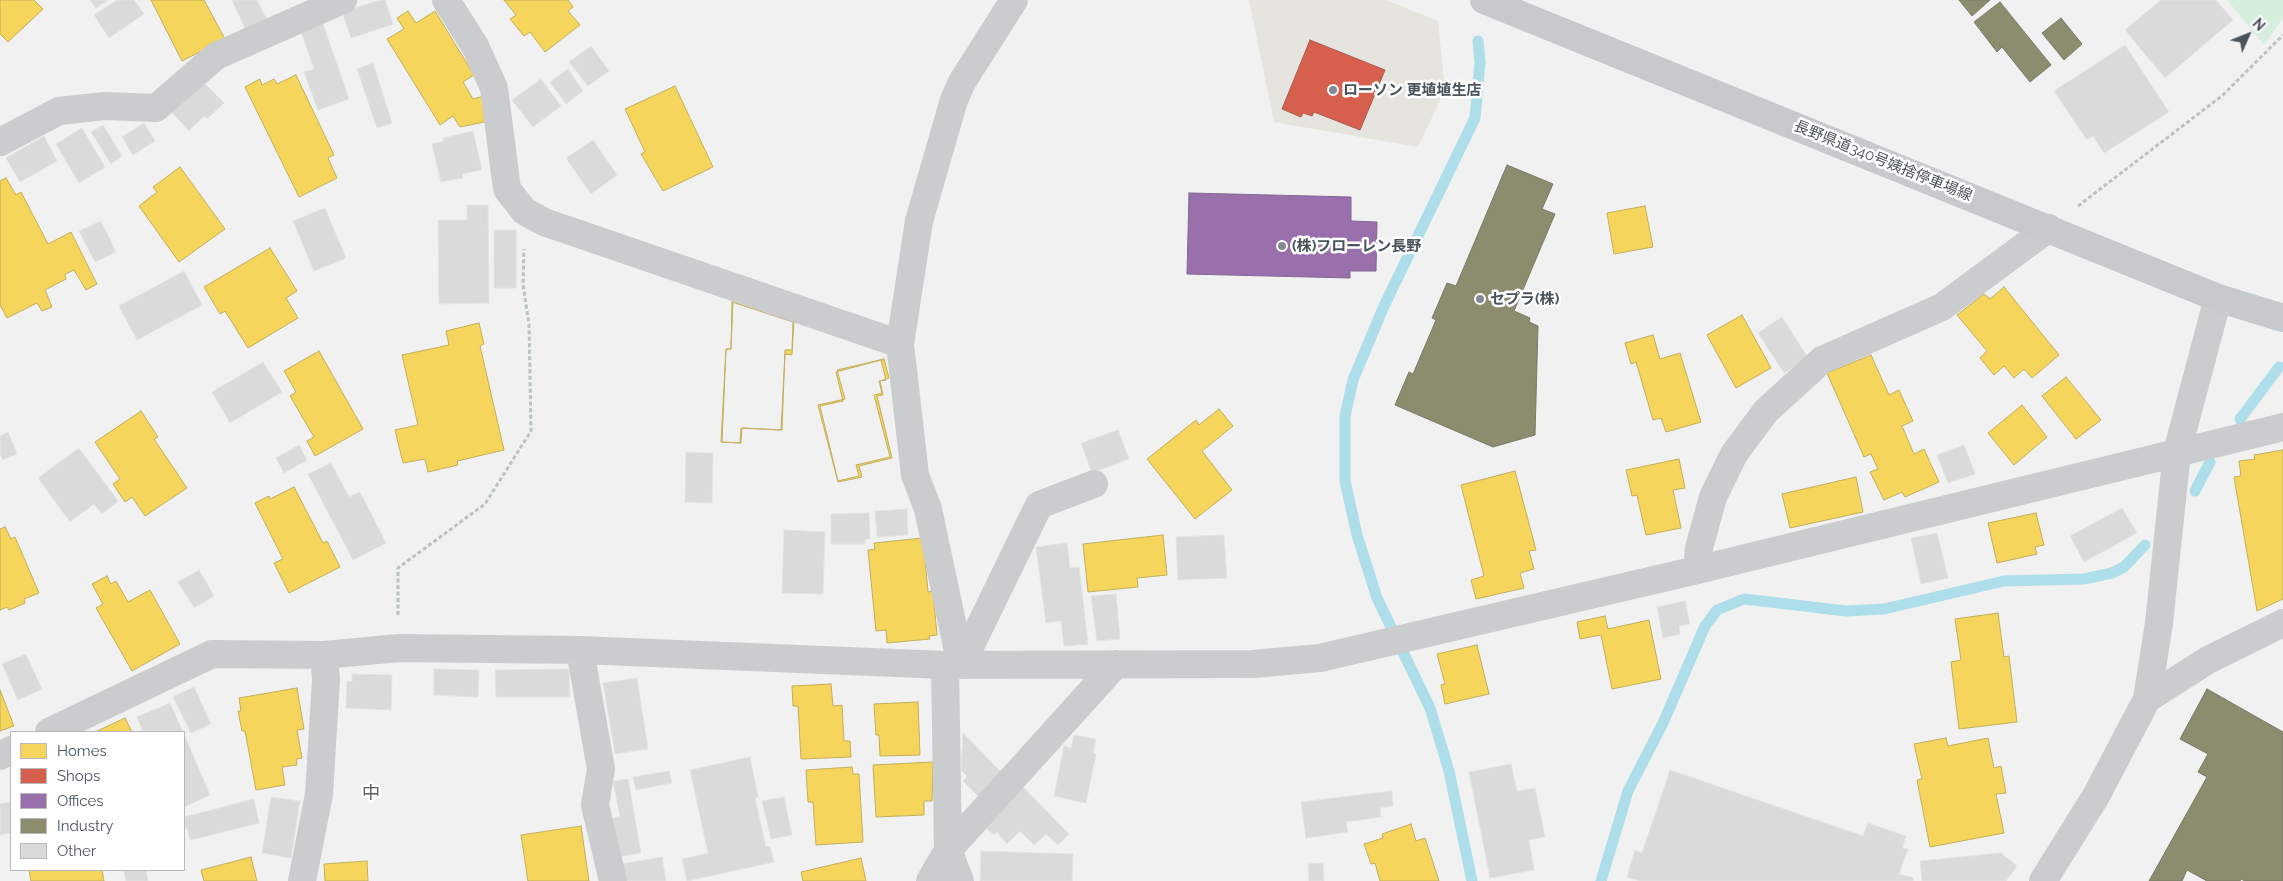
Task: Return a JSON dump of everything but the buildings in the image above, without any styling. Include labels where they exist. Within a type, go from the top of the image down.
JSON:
[{"type":"main road","name":"長野県道340号姨捨停車場線","points":[[1491,3],[2050,228],[2218,298],[2283,318]]},
{"type":"street","points":[[0,142],[59,111],[105,106],[156,108],[216,56],[343,0]]},
{"type":"street","points":[[446,0],[475,46],[494,88],[507,189],[524,211],[544,222],[900,344]]},
{"type":"street","points":[[960,881],[948,850],[953,665],[928,509],[915,475],[900,344],[919,220],[954,100],[962,82],[1014,0]]},
{"type":"street","points":[[1697,570],[1699,548],[1714,497],[1734,454],[1773,404],[1822,360],[1942,308],[2050,228]]},
{"type":"street","points":[[2043,881],[2096,796],[2146,699],[2159,623],[2177,452],[2218,298]]},
{"type":"street","points":[[51,731],[212,654],[324,655],[399,648],[580,650],[953,665],[1253,664],[1320,658],[2148,462],[2177,452],[2283,427]]},
{"type":"street","points":[[953,665],[1038,505],[1094,484]]},
{"type":"street","points":[[2146,699],[2208,660],[2283,623]]},
{"type":"street","points":[[580,650],[601,769],[595,805],[613,881]]},
{"type":"street","points":[[302,881],[319,794],[326,680],[324,655]]},
{"type":"street","points":[[930,881],[948,850],[1116,664]]},
{"type":"path","points":[[2050,228],[2223,95],[2283,35]]},
{"type":"path","points":[[399,648],[398,568],[485,504],[530,431],[529,324],[523,285],[524,211]]},
{"type":"shaded area","points":[[1249,0],[1386,0],[1438,21],[1445,90],[1418,147],[1274,122]]},
{"type":"green space","points":[[2227,0],[2283,0],[2283,18],[2264,45]]},
{"type":"waterway","points":[[1472,881],[1449,771],[1430,708],[1377,598],[1357,535],[1345,481],[1345,416],[1353,380],[1384,306],[1475,118],[1480,62],[1478,41]]},
{"type":"waterway","points":[[2240,419],[2279,367]]},
{"type":"waterway","points":[[2195,491],[2210,462]]},
{"type":"waterway","points":[[1601,881],[1628,791],[1663,723],[1705,626],[1717,610],[1744,599],[1846,611],[1884,609],[2004,581],[2084,579],[2112,573],[2124,567],[2145,545]]},
{"type":"place","name":"ローソン 更埴埴生店","points":[[1333,90]]},
{"type":"place","name":"(株)フローレン長野","points":[[1282,246]]},
{"type":"place","name":"セプラ(株)","points":[[1480,299]]},
{"type":"district","name":"中","points":[[371,794]]}]
